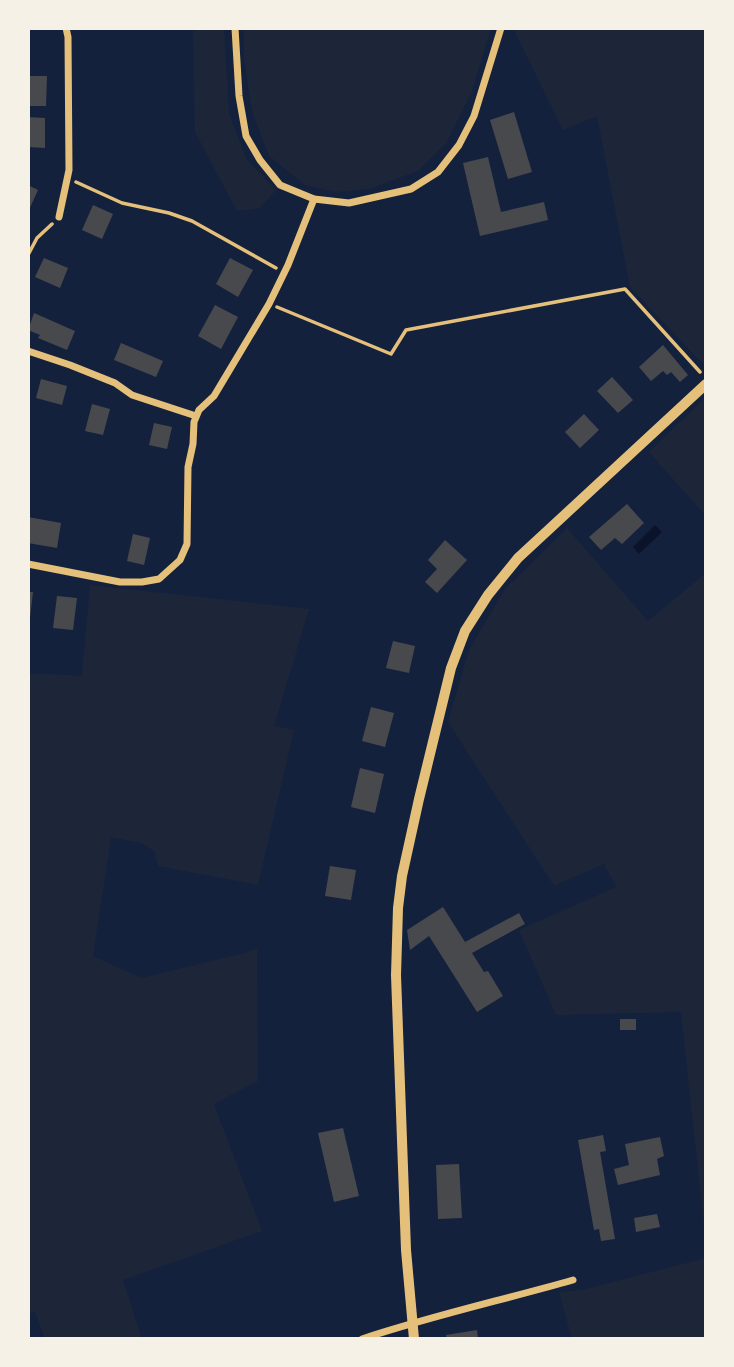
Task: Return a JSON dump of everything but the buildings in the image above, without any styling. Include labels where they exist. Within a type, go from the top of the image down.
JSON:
[{"type":"street","points":[[59,217],[69,170],[66,28]]},
{"type":"street","points":[[235,28],[239,96],[246,136],[260,160],[280,185],[314,199],[349,203],[411,188],[438,172],[459,145],[474,116],[501,28]]},
{"type":"street","points":[[28,564],[120,582],[142,582],[159,579],[180,560],[187,544],[188,467],[194,444],[196,416],[214,396],[269,304],[314,199]]},
{"type":"street","points":[[28,351],[115,383],[132,395],[196,416]]},
{"type":"street","points":[[414,1339],[406,1250],[396,975],[398,908],[402,876],[451,668],[465,631],[488,595],[519,558],[706,382]]},
{"type":"street","points":[[362,1339],[412,1322],[490,1304],[573,1280]]},
{"type":"path","points":[[67,179],[122,203],[169,212],[192,221],[284,273]]},
{"type":"path","points":[[28,255],[37,239],[59,217]]},
{"type":"path","points":[[269,304],[391,354],[406,330],[625,289],[706,382]]},
{"type":"shaded area","points":[[193,28],[224,28],[229,114],[247,160],[276,190],[260,208],[237,211],[195,132]]},
{"type":"shaded area","points":[[244,28],[491,28],[472,91],[446,143],[418,171],[369,189],[336,192],[305,185],[269,156],[252,111],[244,59]]},
{"type":"shaded area","points":[[513,28],[706,28],[706,367],[630,287],[597,116],[563,130]]},
{"type":"shaded area","points":[[706,397],[706,516],[649,452]]},
{"type":"shaded area","points":[[655,525],[662,532],[639,554],[633,547]]},
{"type":"shaded area","points":[[567,528],[648,621],[706,573],[706,1244],[681,1012],[556,1015],[519,930],[616,887],[604,864],[554,886],[448,722],[469,650],[505,589]]},
{"type":"shaded area","points":[[90,585],[309,609],[274,726],[294,730],[258,885],[158,866],[155,852],[142,843],[111,837],[93,956],[141,978],[257,948],[258,1081],[214,1104],[262,1231],[123,1280],[142,1339],[45,1339],[35,1312],[28,1314],[28,673],[82,676]]},
{"type":"shaded area","points":[[706,1258],[706,1339],[572,1339],[559,1292],[582,1290]]}]
